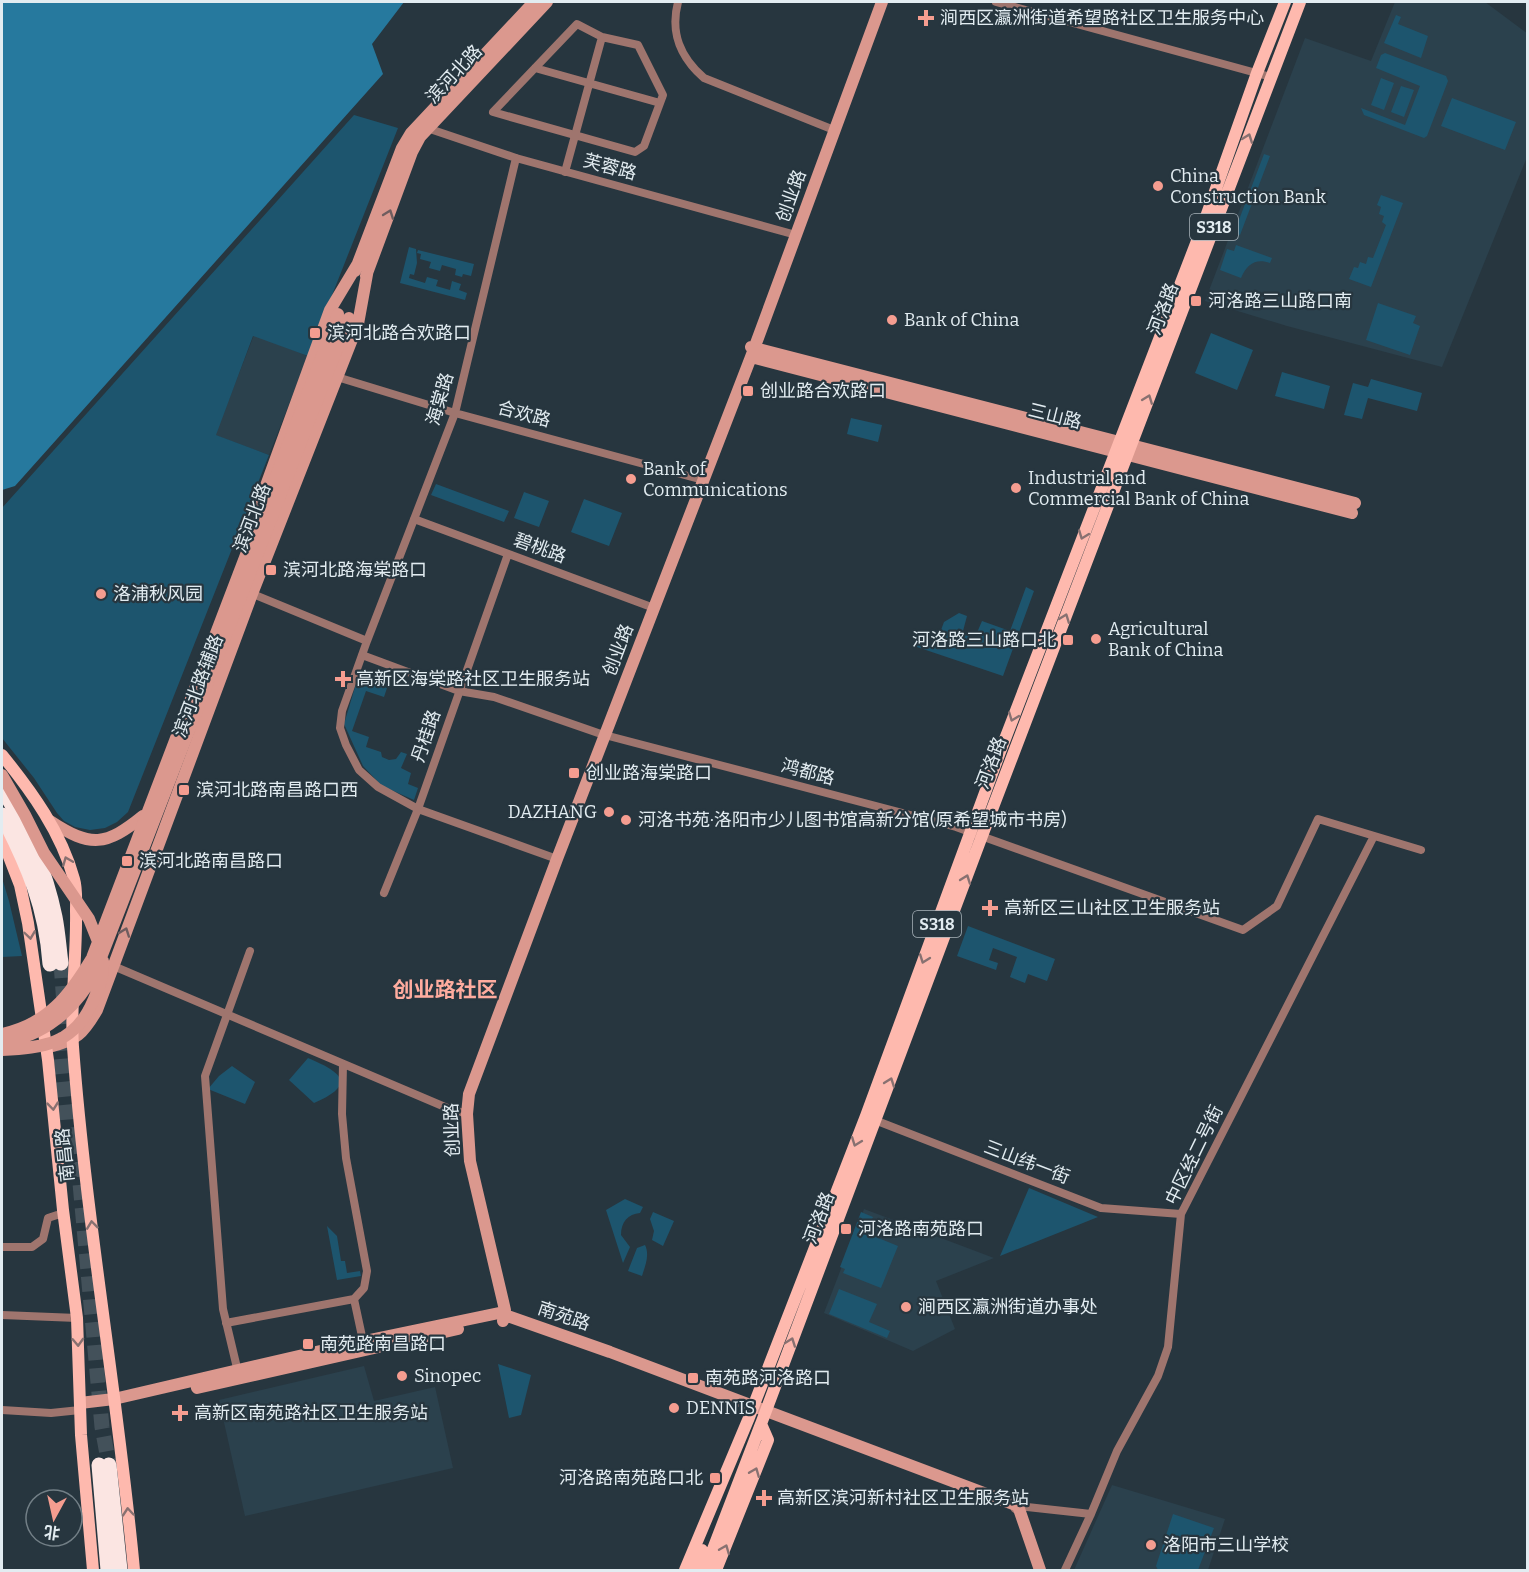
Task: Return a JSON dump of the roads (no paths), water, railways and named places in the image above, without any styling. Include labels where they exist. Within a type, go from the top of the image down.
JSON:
[{"type":"highway","points":[[2,789],[30,841],[45,878],[56,919],[55,964],[37,890],[2,815]]},
{"type":"highway","points":[[108,1570],[104,1465],[120,1570]]},
{"type":"main road","name":"滨河北路","points":[[423,126],[534,2]]},
{"type":"main road","name":"滨河北路","points":[[2,1034],[22,1028],[53,1010],[75,987],[92,958],[363,267],[402,148],[547,2]]},
{"type":"main road","name":"创业路","points":[[501,1317],[505,1310],[470,1161],[465,1092],[751,352],[877,2]]},
{"type":"main road","name":"创业路","points":[[832,130],[882,2]]},
{"type":"main road","name":"河洛路","points":[[723,1523],[768,1440],[764,1417],[871,1118],[1123,447],[1257,73],[1285,2]]},
{"type":"main road","name":"河洛路","points":[[1123,447],[1300,2]]},
{"type":"main road","name":"滨河北路辅路","points":[[2,1051],[46,1048],[73,1039],[86,1029],[97,1010],[252,594],[358,324],[363,267]]},
{"type":"main road","name":"滨河北路辅路","points":[[2,1028],[42,1023],[73,1001],[87,981],[98,959],[143,816],[330,310],[363,267]]},
{"type":"main road","name":"滨河北路","points":[[2,1042],[32,1034],[49,1026],[69,1010],[86,990],[95,973],[343,316]]},
{"type":"main road","name":"三山路","points":[[751,352],[1354,508]]},
{"type":"main road","name":"南昌路","points":[[2,755],[50,821],[75,881],[73,1039],[90,1206],[126,1483],[134,1570]]},
{"type":"main road","points":[[2,775],[44,853],[89,919],[103,954],[104,977],[88,1013],[76,1028],[52,1044],[33,1049],[2,1051]]},
{"type":"main road","points":[[50,821],[77,837],[91,840],[111,838],[125,831],[143,816]]},
{"type":"main road","name":"南昌路","points":[[2,839],[20,885],[28,923],[46,1048],[76,1318],[80,1406],[93,1570]]},
{"type":"main road","name":"河洛路","points":[[685,1570],[871,1118]]},
{"type":"main road","points":[[114,1403],[363,1341],[501,1317]]},
{"type":"main road","points":[[80,1406],[114,1403],[501,1317]]},
{"type":"main road","name":"南苑路","points":[[501,1317],[610,1352],[752,1409],[764,1417],[1017,1509]]},
{"type":"main road","name":"河洛路","points":[[716,1570],[728,1466]]},
{"type":"main road","points":[[1017,1509],[1031,1570]]},
{"type":"main road","points":[[1017,1509],[1040,1570]]},
{"type":"main road","points":[[695,1570],[723,1523]]},
{"type":"main road","points":[[705,1570],[723,1523]]},
{"type":"street","points":[[678,2],[675,12],[676,31],[681,51],[692,68],[704,78],[832,130]]},
{"type":"street","points":[[996,2],[1271,77]]},
{"type":"street","points":[[577,24],[602,37],[638,45],[663,95],[644,146],[635,152],[493,112],[577,24]]},
{"type":"street","points":[[566,172],[602,37]]},
{"type":"street","points":[[535,68],[660,103]]},
{"type":"street","name":"芙蓉路","points":[[423,126],[516,158],[794,234]]},
{"type":"street","name":"海棠路","points":[[516,158],[455,413],[367,641],[342,711],[340,728],[359,770],[378,787],[418,809],[555,858]]},
{"type":"street","name":"合欢路","points":[[337,377],[455,413],[702,479]]},
{"type":"street","name":"碧桃路","points":[[414,519],[652,608]]},
{"type":"street","name":"丹桂路","points":[[384,893],[418,809],[508,554]]},
{"type":"street","points":[[230,585],[367,641]]},
{"type":"street","name":"鸿都路","points":[[362,655],[459,691],[494,697],[603,734],[976,834],[1243,930],[1277,906],[1318,819],[1374,836]]},
{"type":"street","points":[[1374,836],[1421,850]]},
{"type":"street","name":"中区经二号街","points":[[1065,1570],[1117,1451],[1158,1376],[1168,1347],[1181,1214],[1374,836]]},
{"type":"street","points":[[238,1371],[223,1309],[205,1076],[250,951]]},
{"type":"street","points":[[98,959],[465,1114]]},
{"type":"street","points":[[226,1323],[354,1299],[364,1288],[367,1271],[346,1158],[342,1114],[343,1064]]},
{"type":"street","name":"三山纬一街","points":[[871,1118],[1101,1209],[1181,1214]]},
{"type":"street","points":[[2,1247],[32,1248],[43,1239],[48,1218],[57,1215]]},
{"type":"street","points":[[354,1299],[363,1341]]},
{"type":"street","points":[[2,1315],[76,1318]]},
{"type":"street","points":[[2,1410],[51,1413],[80,1406]]},
{"type":"street","points":[[1017,1509],[1090,1516]]},
{"type":"tunnel","points":[[61,963],[67,1047]]},
{"type":"tunnel","points":[[59,1036],[70,1152]]},
{"type":"tunnel","points":[[76,1139],[102,1427],[109,1465]]},
{"type":"place","name":"涧西区瀛洲街道希望路社区卫生服务中心","points":[[926,18]]},
{"type":"place","name":"China Construction Bank","points":[[1158,186]]},
{"type":"place","name":"河洛路三山路口南","points":[[1196,301]]},
{"type":"place","name":"Bank of China","points":[[892,320]]},
{"type":"place","name":"滨河北路合欢路口","points":[[315,333]]},
{"type":"place","name":"创业路合欢路口","points":[[748,391]]},
{"type":"place","name":"Bank of Communications","points":[[631,479]]},
{"type":"place","name":"Industrial and Commercial Bank of China","points":[[1016,488]]},
{"type":"place","name":"滨河北路海棠路口","points":[[271,570]]},
{"type":"place","name":"洛浦秋风园","points":[[101,594]]},
{"type":"place","name":"Agricultural Bank of China","points":[[1096,639]]},
{"type":"place","name":"河洛路三山路口北","points":[[1068,640]]},
{"type":"place","name":"高新区海棠路社区卫生服务站","points":[[343,679]]},
{"type":"place","name":"创业路海棠路口","points":[[574,773]]},
{"type":"place","name":"滨河北路南昌路口西","points":[[184,790]]},
{"type":"place","name":"DAZHANG","points":[[609,812]]},
{"type":"place","name":"河洛书苑·洛阳市少儿图书馆高新分馆(原希望城市书房)","points":[[626,820]]},
{"type":"place","name":"滨河北路南昌路口","points":[[127,861]]},
{"type":"place","name":"高新区三山社区卫生服务站","points":[[990,908]]},
{"type":"place","name":"河洛路南苑路口","points":[[846,1229]]},
{"type":"place","name":"涧西区瀛洲街道办事处","points":[[906,1307]]},
{"type":"place","name":"南苑路南昌路口","points":[[308,1344]]},
{"type":"place","name":"Sinopec","points":[[402,1376]]},
{"type":"place","name":"南苑路河洛路口","points":[[693,1378]]},
{"type":"place","name":"DENNIS","points":[[674,1408]]},
{"type":"place","name":"高新区南苑路社区卫生服务站","points":[[180,1413]]},
{"type":"place","name":"河洛路南苑路口北","points":[[715,1478]]},
{"type":"place","name":"高新区滨河新村社区卫生服务站","points":[[764,1498]]},
{"type":"place","name":"洛阳市三山学校","points":[[1151,1545]]},
{"type":"district","name":"创业路社区","points":[[445,990]]}]
